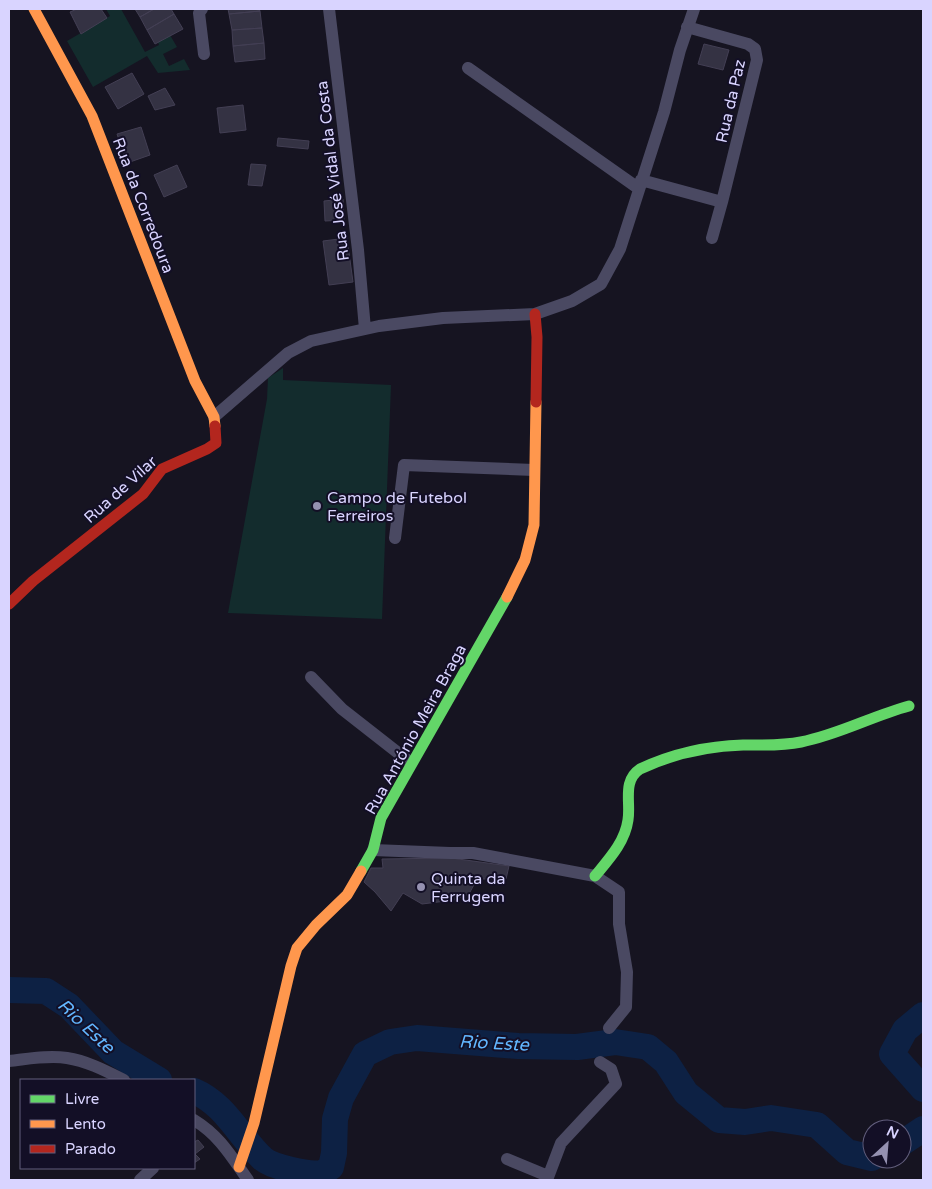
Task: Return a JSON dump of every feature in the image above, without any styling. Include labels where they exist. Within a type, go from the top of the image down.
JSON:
[{"type":"street","name":"Rua da Corredoura","points":[[34,9],[92,116],[195,381],[214,417]]},
{"type":"street","name":"Rua José Vidal da Costa","points":[[329,9],[358,250],[365,329]]},
{"type":"street","points":[[214,417],[288,353],[311,341],[365,329],[443,318],[539,312],[572,302],[601,284],[620,249],[664,112],[687,27],[694,9]]},
{"type":"street","points":[[197,10],[204,54]]},
{"type":"street","name":"Rua da Paz","points":[[687,27],[748,44],[755,49],[757,54],[753,81],[712,238]]},
{"type":"street","points":[[468,68],[640,184],[722,202]]},
{"type":"street","name":"Rua António Meira Braga","points":[[240,1163],[254,1123],[291,966],[297,948],[316,925],[347,895],[373,850],[381,818],[503,605],[525,560],[534,525],[539,312]]},
{"type":"street","name":"Rua de Vilar","points":[[9,604],[33,582],[142,494],[162,469],[206,449],[216,442],[214,417]]},
{"type":"street","points":[[395,538],[404,465],[534,470]]},
{"type":"street","points":[[311,678],[342,709],[411,764]]},
{"type":"street","points":[[595,876],[624,836],[629,820],[628,795],[630,782],[634,774],[641,769],[677,754],[701,749],[784,745],[822,738],[910,706]]},
{"type":"street","points":[[373,850],[473,853],[595,876],[619,892],[619,924],[627,972],[626,1007],[609,1028]]},
{"type":"street","points":[[9,1061],[49,1056],[67,1058],[87,1062],[122,1079]]},
{"type":"street","points":[[507,1159],[548,1178],[561,1143],[616,1084],[611,1069],[600,1062]]},
{"type":"street","points":[[195,1123],[208,1128],[224,1144],[240,1163],[248,1180]]},
{"type":"street","points":[[140,1180],[152,1169]]},
{"type":"green space","points":[[106,9],[121,9],[145,52],[159,45],[158,42],[170,35],[177,47],[163,54],[169,66],[184,59],[190,70],[158,73],[147,56],[93,87],[67,41],[110,16]]},
{"type":"green space","name":"Campo de Futebol Ferreiros","points":[[283,368],[283,380],[391,385],[382,619],[228,613],[267,399],[268,378]]},
{"type":"building","points":[[77,9],[101,9],[107,18],[81,34],[70,12]]},
{"type":"building","points":[[135,9],[154,9],[140,17]]},
{"type":"building","points":[[154,9],[171,9],[174,14],[147,30],[140,17]]},
{"type":"building","points":[[228,9],[259,9],[260,11],[229,14]]},
{"type":"building","points":[[260,11],[262,28],[232,30],[229,14]]},
{"type":"building","points":[[174,14],[183,29],[155,44],[147,30]]},
{"type":"building","points":[[262,28],[264,43],[233,46],[232,30]]},
{"type":"building","points":[[264,43],[265,59],[235,62],[233,46]]},
{"type":"building","points":[[704,44],[729,50],[723,70],[698,64]]},
{"type":"building","points":[[132,73],[144,94],[118,109],[105,87]]},
{"type":"building","points":[[165,88],[175,105],[155,110],[148,96]]},
{"type":"building","points":[[243,105],[246,130],[220,133],[217,108]]},
{"type":"building","points":[[141,127],[150,155],[127,163],[117,134]]},
{"type":"building","points":[[278,138],[309,141],[308,149],[277,146]]},
{"type":"building","points":[[251,164],[266,165],[262,186],[248,185]]},
{"type":"building","points":[[177,165],[187,187],[164,197],[154,175]]},
{"type":"building","points":[[343,199],[344,220],[325,221],[324,201]]},
{"type":"building","points":[[347,238],[353,282],[329,285],[323,241]]},
{"type":"building","name":"Quinta da Ferrugem","points":[[451,858],[509,866],[506,879],[477,879],[469,894],[454,900],[422,904],[403,893],[391,911],[364,882],[371,868],[383,868],[382,859]]},
{"type":"building","points":[[198,1140],[204,1147],[195,1154],[195,1142]]},
{"type":"building","points":[[195,1154],[200,1159],[195,1162]]},
{"type":"waterway","name":"Rio Este","points":[[9,990],[46,991],[69,1006],[113,1052],[157,1079]]},
{"type":"waterway","name":"Rio Este","points":[[923,1015],[905,1030],[892,1054],[923,1089]]},
{"type":"waterway","name":"Rio Este","points":[[195,1092],[223,1112],[262,1158],[290,1170],[321,1173],[331,1167],[334,1153],[335,1119],[341,1098],[365,1054],[390,1042],[417,1038],[518,1046],[577,1047],[615,1042],[648,1047],[666,1062],[686,1093],[719,1120],[745,1122],[771,1118],[817,1125],[847,1152],[862,1156]]},
{"type":"waterway","name":"Rio Este","points":[[912,1136],[923,1129]]},
{"type":"waterway","name":"Rio Este","points":[[322,1180],[323,1173]]},
{"type":"traffic: fast","points":[[361,871],[373,850],[381,818],[507,597]]},
{"type":"traffic: fast","points":[[595,876],[616,850],[624,836],[629,813],[629,786],[634,774],[640,769],[677,755],[703,749],[743,745],[787,744],[815,739],[909,706]]},
{"type":"traffic: slow","points":[[34,9],[92,116],[195,381],[214,417],[215,426]]},
{"type":"traffic: slow","points":[[507,597],[525,560],[534,525],[536,402]]},
{"type":"traffic: slow","points":[[239,1167],[254,1123],[291,966],[297,948],[316,925],[347,895],[361,871]]},
{"type":"traffic: jam","points":[[535,314],[537,337],[536,402]]},
{"type":"traffic: jam","points":[[9,604],[33,581],[143,494],[162,469],[207,449],[216,443],[215,426]]},
{"type":"place","name":"Campo de Futebol Ferreiros","points":[[317,506]]},
{"type":"place","name":"Quinta da Ferrugem","points":[[421,887]]}]
